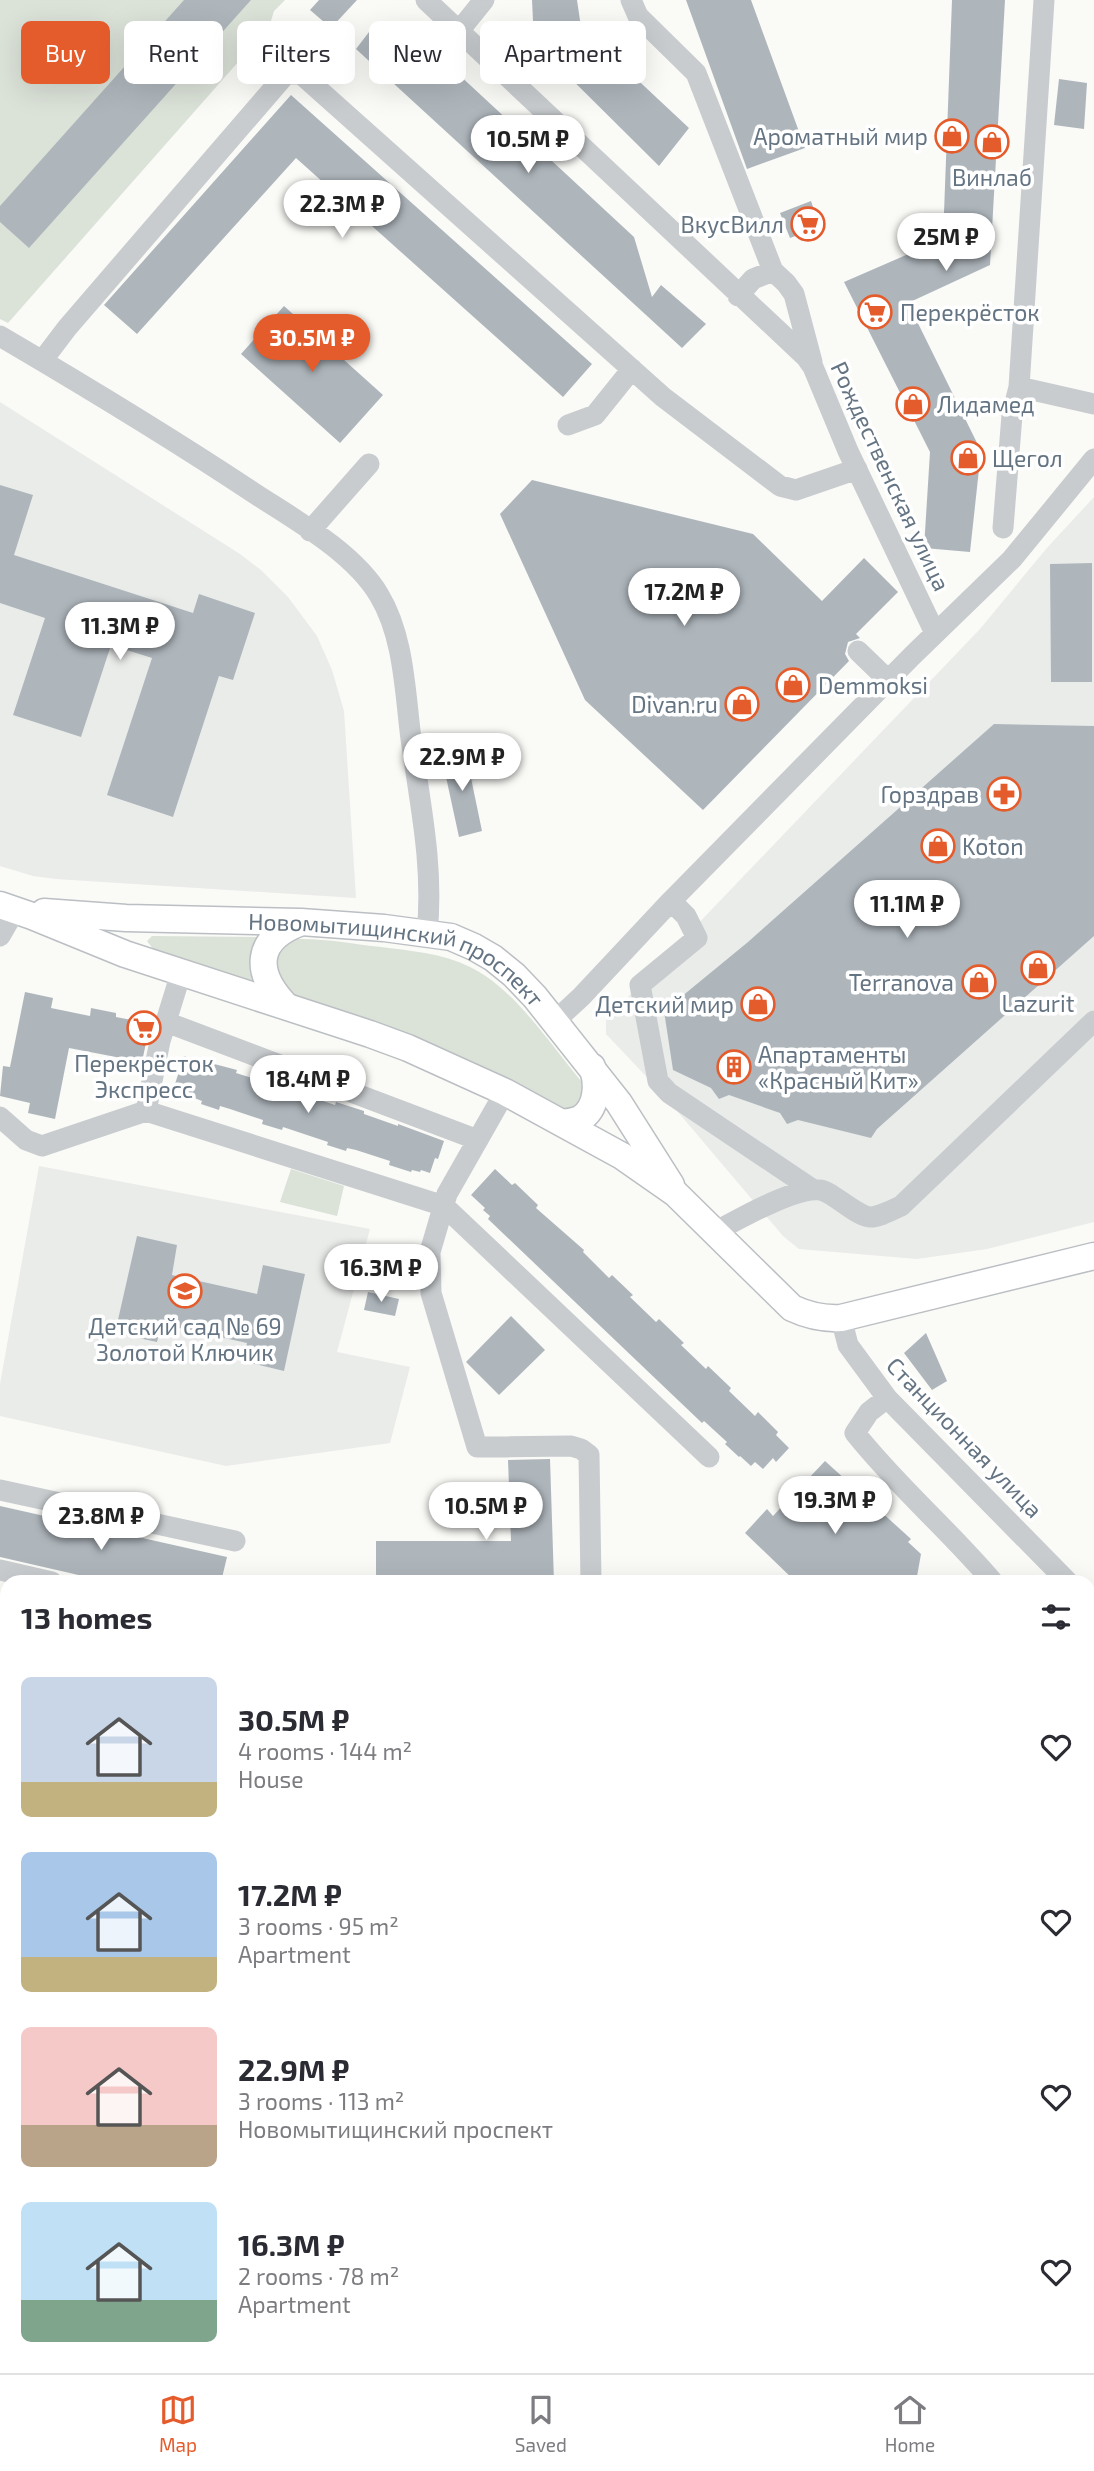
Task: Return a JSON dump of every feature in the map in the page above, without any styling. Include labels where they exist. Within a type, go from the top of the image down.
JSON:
[{"type":"main road","name":"Новомытищинский проспект","points":[[8,907],[126,918],[301,922],[384,928],[451,937],[493,958],[521,982],[591,1065],[636,1128],[676,1193]]},
{"type":"main road","name":"Новомытищинский проспект","points":[[8,907],[125,954],[408,1048],[505,1092],[622,1156],[676,1193],[792,1308],[819,1318],[841,1318]]},
{"type":"main road","points":[[285,1005],[276,996],[266,977],[264,960],[275,935],[301,922]]},
{"type":"main road","points":[[563,1122],[578,1120],[587,1113],[594,1101],[596,1076],[591,1065]]},
{"type":"main road","points":[[841,1318],[1094,1256]]},
{"type":"street","name":"Рождественская улица","points":[[426,0],[448,21]]},
{"type":"street","points":[[466,23],[484,0]]},
{"type":"street","points":[[631,0],[638,16],[696,73],[773,271],[793,294],[813,367]]},
{"type":"street","points":[[1003,528],[1012,415],[1019,387],[1044,0]]},
{"type":"street","name":"Рождественская улица","points":[[466,39],[796,348],[813,367],[857,469],[935,634]]},
{"type":"street","points":[[42,361],[71,323],[286,74],[301,74],[663,397],[780,486],[796,490],[857,469]]},
{"type":"street","points":[[738,296],[753,279],[773,271]]},
{"type":"street","points":[[0,336],[204,460],[310,531],[367,579],[388,612],[398,648],[430,868],[427,933]]},
{"type":"street","points":[[568,425],[595,415],[632,369]]},
{"type":"street","points":[[1019,387],[1094,404]]},
{"type":"street","points":[[555,1021],[581,998],[671,901],[885,684],[1012,559],[1094,459]]},
{"type":"street","points":[[310,531],[369,464]]},
{"type":"street","points":[[855,655],[885,684]]},
{"type":"street","points":[[671,901],[686,916],[696,938],[640,985],[658,1081],[669,1093],[812,1189]]},
{"type":"street","points":[[0,936],[8,907]]},
{"type":"street","points":[[146,1111],[153,1071],[181,973]]},
{"type":"street","points":[[715,1232],[751,1212],[812,1189],[824,1190],[865,1218],[874,1219],[901,1206],[1094,1021]]},
{"type":"street","points":[[166,1022],[478,1140]]},
{"type":"street","points":[[505,1092],[447,1194],[430,1252],[431,1293],[477,1447],[571,1446],[589,1455],[591,1575]]},
{"type":"street","points":[[0,1117],[26,1140],[42,1146],[146,1111],[444,1206],[709,1457]]},
{"type":"street","name":"Станционная улица","points":[[841,1318],[848,1345],[887,1398],[1061,1575]]},
{"type":"street","points":[[887,1398],[869,1412],[855,1433],[869,1452],[987,1575]]},
{"type":"street","points":[[0,1490],[235,1541]]},
{"type":"street","points":[[0,1570],[22,1575]]},
{"type":"shaded area","points":[[0,0],[285,0],[274,11],[271,21],[237,21],[237,63],[223,79],[223,21],[124,21],[124,84],[219,84],[8,323],[0,319]]},
{"type":"shaded area","points":[[0,402],[240,554],[288,597],[317,636],[332,670],[344,711],[356,898],[56,879],[33,876],[0,866]]},
{"type":"shaded area","points":[[1094,497],[1094,1222],[987,1249],[917,1259],[799,1249],[783,1236],[661,1092],[606,1034],[606,1020],[980,629],[1046,549]]},
{"type":"shaded area","points":[[152,936],[259,937],[252,960],[253,983],[154,950],[147,941]]},
{"type":"shaded area","points":[[296,939],[328,940],[426,953],[459,962],[486,976],[502,988],[530,1018],[581,1081],[583,1092],[578,1106],[565,1111],[292,997],[280,983],[276,966],[281,951]]},
{"type":"shaded area","name":"Детский сад № 69 Золотой Ключик","points":[[39,1166],[370,1229],[337,1352],[410,1367],[390,1443],[226,1466],[0,1416],[0,1384]]},
{"type":"shaded area","points":[[291,1169],[344,1186],[337,1216],[280,1202]]},
{"type":"building","points":[[184,0],[251,0],[223,31],[223,21],[165,21]]},
{"type":"building","points":[[319,0],[357,0],[338,21],[323,21],[310,10]]},
{"type":"building","points":[[532,0],[577,0],[580,21],[533,21]]},
{"type":"building","points":[[686,0],[751,0],[805,148],[747,169]]},
{"type":"building","points":[[952,0],[1005,0],[990,265],[908,303],[981,451],[970,552],[924,548],[930,452],[844,282],[943,239]]},
{"type":"building","points":[[369,32],[369,61],[356,49]]},
{"type":"building","points":[[124,67],[124,84],[176,84],[29,248],[0,222],[0,206]]},
{"type":"building","points":[[1059,79],[1087,83],[1084,129],[1054,125]]},
{"type":"building","points":[[466,81],[634,237],[652,297],[661,285],[706,324],[682,348],[394,84],[466,84]]},
{"type":"building","points":[[576,84],[642,84],[689,128],[659,166]]},
{"type":"building","points":[[291,95],[592,364],[563,397],[296,158],[137,334],[104,305]]},
{"type":"building","points":[[811,201],[820,227],[790,238],[780,213]]},
{"type":"building","points":[[284,306],[383,395],[340,443],[241,354]]},
{"type":"building","points":[[532,480],[753,534],[822,601],[864,558],[898,592],[856,634],[860,638],[848,642],[845,654],[849,661],[703,810],[585,700],[500,514]]},
{"type":"building","points":[[0,485],[33,495],[14,555],[193,613],[199,594],[255,613],[233,680],[219,676],[173,817],[107,795],[152,658],[111,645],[81,737],[13,715],[45,618],[0,603]]},
{"type":"building","points":[[1092,563],[1092,682],[1051,682],[1050,564]]},
{"type":"building","points":[[994,724],[1094,726],[1094,936],[877,1129],[871,1138],[798,1120],[787,1124],[780,1113],[729,1095],[719,1099],[711,1088],[673,1070],[664,1011],[748,942]]},
{"type":"building","points":[[465,749],[482,831],[459,837],[441,754]]},
{"type":"building","points":[[25,992],[53,998],[51,1008],[90,1016],[91,1008],[116,1013],[116,1017],[147,1023],[142,1062],[69,1048],[55,1119],[28,1113],[30,1103],[0,1096],[3,1066],[10,1067]]},
{"type":"building","points":[[184,1056],[237,1070],[236,1073],[271,1084],[272,1081],[335,1105],[336,1102],[364,1111],[364,1114],[444,1141],[438,1159],[435,1158],[430,1173],[421,1170],[411,1172],[389,1165],[390,1161],[356,1150],[347,1148],[346,1151],[283,1127],[282,1130],[262,1124],[263,1120],[230,1109],[220,1106],[219,1110],[201,1104],[202,1101],[192,1097],[194,1094],[174,1087]]},
{"type":"building","points":[[495,1169],[512,1185],[515,1183],[538,1205],[536,1208],[584,1250],[609,1278],[612,1275],[656,1322],[659,1319],[684,1343],[681,1345],[731,1388],[729,1391],[755,1416],[758,1412],[778,1432],[776,1435],[789,1448],[776,1462],[773,1458],[763,1469],[755,1462],[751,1466],[739,1457],[725,1444],[727,1442],[704,1421],[702,1423],[488,1219],[490,1216],[483,1210],[485,1208],[471,1195]]},
{"type":"building","points":[[137,1236],[177,1245],[172,1275],[257,1294],[263,1265],[305,1274],[284,1371],[243,1361],[247,1343],[161,1324],[157,1342],[115,1333]]},
{"type":"building","points":[[368,1292],[399,1299],[395,1316],[364,1310]]},
{"type":"building","points":[[511,1316],[545,1350],[499,1395],[466,1362]]},
{"type":"building","points":[[926,1333],[947,1381],[932,1390],[904,1353]]},
{"type":"building","points":[[550,1459],[554,1575],[376,1575],[376,1541],[511,1541],[508,1460]]},
{"type":"building","points":[[825,1461],[911,1539],[908,1542],[921,1554],[917,1575],[789,1575],[745,1533],[767,1509],[773,1516]]},
{"type":"building","points":[[0,1506],[227,1557],[223,1575],[78,1575],[0,1557]]},
{"type":"place","name":"Ароматный мир","points":[[952,136]]},
{"type":"place","name":"Винлаб","points":[[992,142]]},
{"type":"place","name":"ВкусВилл","points":[[808,224]]},
{"type":"place","name":"Перекрёсток","points":[[875,312]]},
{"type":"place","name":"Лидамед","points":[[913,404]]},
{"type":"place","name":"Щегол","points":[[968,458]]},
{"type":"place","name":"Demmoksi","points":[[793,685]]},
{"type":"place","name":"Divan.ru","points":[[742,704]]},
{"type":"place","name":"Горздрав","points":[[1004,794]]},
{"type":"place","name":"Koton","points":[[938,846]]},
{"type":"place","name":"Lazurit","points":[[1038,968]]},
{"type":"place","name":"Terranova","points":[[979,982]]},
{"type":"place","name":"Детский мир","points":[[758,1004]]},
{"type":"place","name":"Перекрёсток Экспресс","points":[[144,1028]]},
{"type":"place","name":"Апартаменты «Красный Кит»","points":[[734,1067]]},
{"type":"place","name":"Детский сад № 69 Золотой Ключик","points":[[185,1291]]}]
